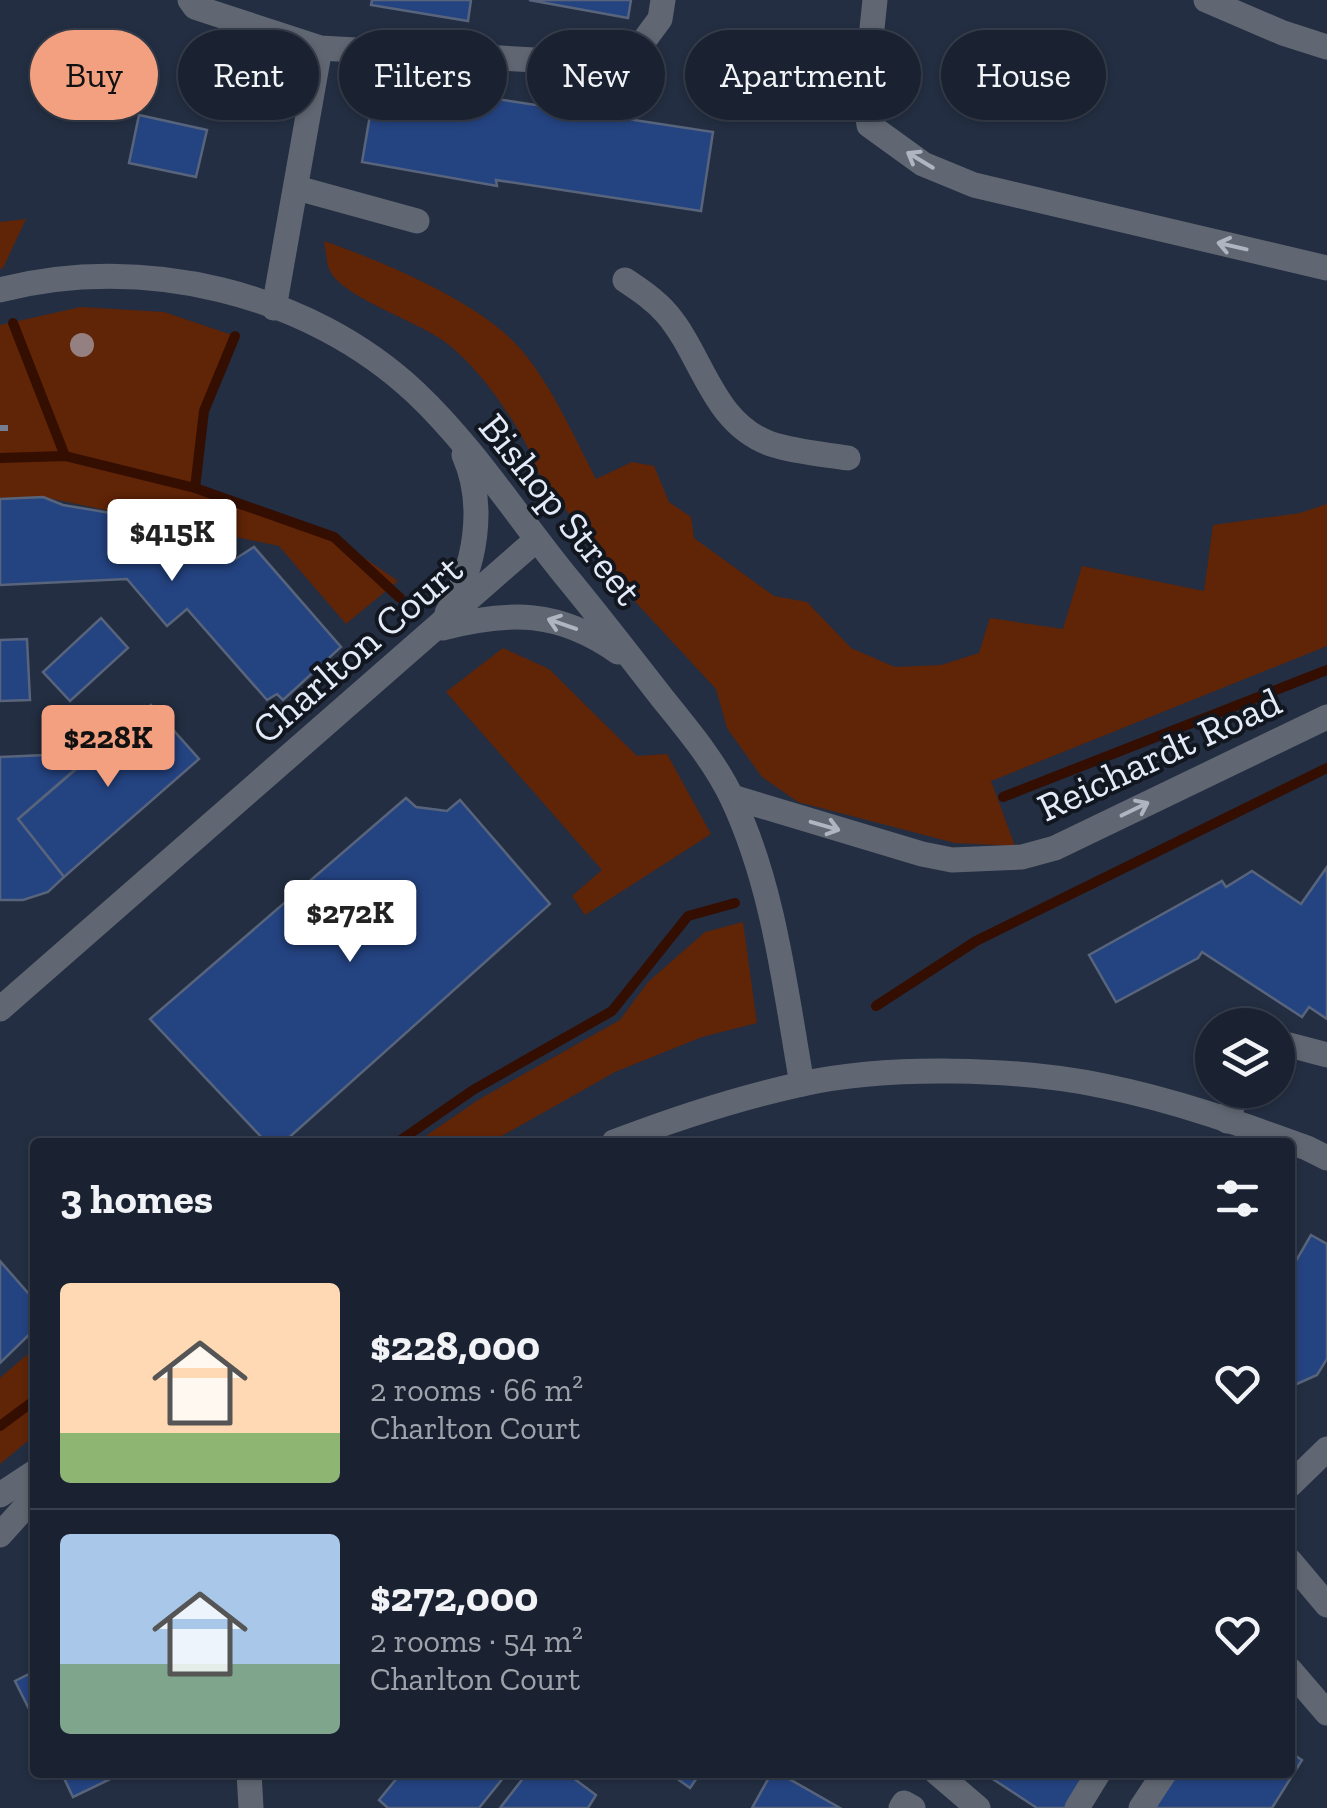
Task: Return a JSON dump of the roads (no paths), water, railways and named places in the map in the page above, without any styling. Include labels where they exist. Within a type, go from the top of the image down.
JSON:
[{"type":"street","points":[[190,0],[195,7],[320,48],[588,63],[638,50],[660,20],[663,0]]},
{"type":"street","points":[[875,0],[865,95],[869,124],[923,164],[974,186],[1327,268]]},
{"type":"street","points":[[1206,0],[1327,47]]},
{"type":"street","points":[[274,308],[320,48]]},
{"type":"street","points":[[298,188],[417,221]]},
{"type":"street","name":"Bishop Street","points":[[0,290],[82,276],[143,277],[197,284],[274,308],[364,353],[415,392],[477,460],[536,540],[646,673],[732,797],[768,899],[802,1084]]},
{"type":"street","points":[[625,280],[648,295],[670,317],[720,404],[744,429],[769,443],[848,458]]},
{"type":"street","points":[[436,630],[452,606],[467,569],[476,509],[468,465],[448,429]]},
{"type":"street","name":"Charlton Court","points":[[0,1009],[536,540]]},
{"type":"street","points":[[436,630],[508,615],[544,618],[591,635],[646,673]]},
{"type":"street","name":"Reichardt Road","points":[[732,797],[922,854],[980,861],[1022,858],[1055,848],[1327,716]]},
{"type":"street","points":[[1295,1047],[1327,1055]]},
{"type":"street","points":[[625,1138],[802,1084],[862,1075],[1007,1074],[1101,1085],[1279,1138]]},
{"type":"street","points":[[1228,1120],[1232,1108]]},
{"type":"street","points":[[1295,1144],[1327,1158]]},
{"type":"street","points":[[1295,1480],[1327,1449]]},
{"type":"street","points":[[0,1494],[30,1475]]},
{"type":"street","points":[[0,1535],[30,1502]]},
{"type":"street","points":[[1295,1568],[1327,1605]]},
{"type":"street","points":[[1295,1676],[1327,1713]]},
{"type":"street","points":[[250,1778],[252,1808]]},
{"type":"street","points":[[943,1778],[978,1808]]},
{"type":"street","points":[[1076,1808],[1095,1778]]},
{"type":"street","points":[[1142,1808],[1161,1778]]},
{"type":"street","points":[[901,1808],[904,1804],[913,1808]]},
{"type":"waterway","points":[[13,323],[65,456]]},
{"type":"waterway","points":[[195,488],[204,411],[235,336]]},
{"type":"waterway","points":[[0,458],[65,456],[195,488],[334,537],[400,598]]},
{"type":"waterway","points":[[1003,797],[1327,670]]},
{"type":"waterway","points":[[876,1006],[976,941],[1327,768]]},
{"type":"waterway","points":[[404,1138],[473,1090],[612,1011],[688,916],[735,903]]},
{"type":"waterway","points":[[0,1426],[30,1404]]}]
